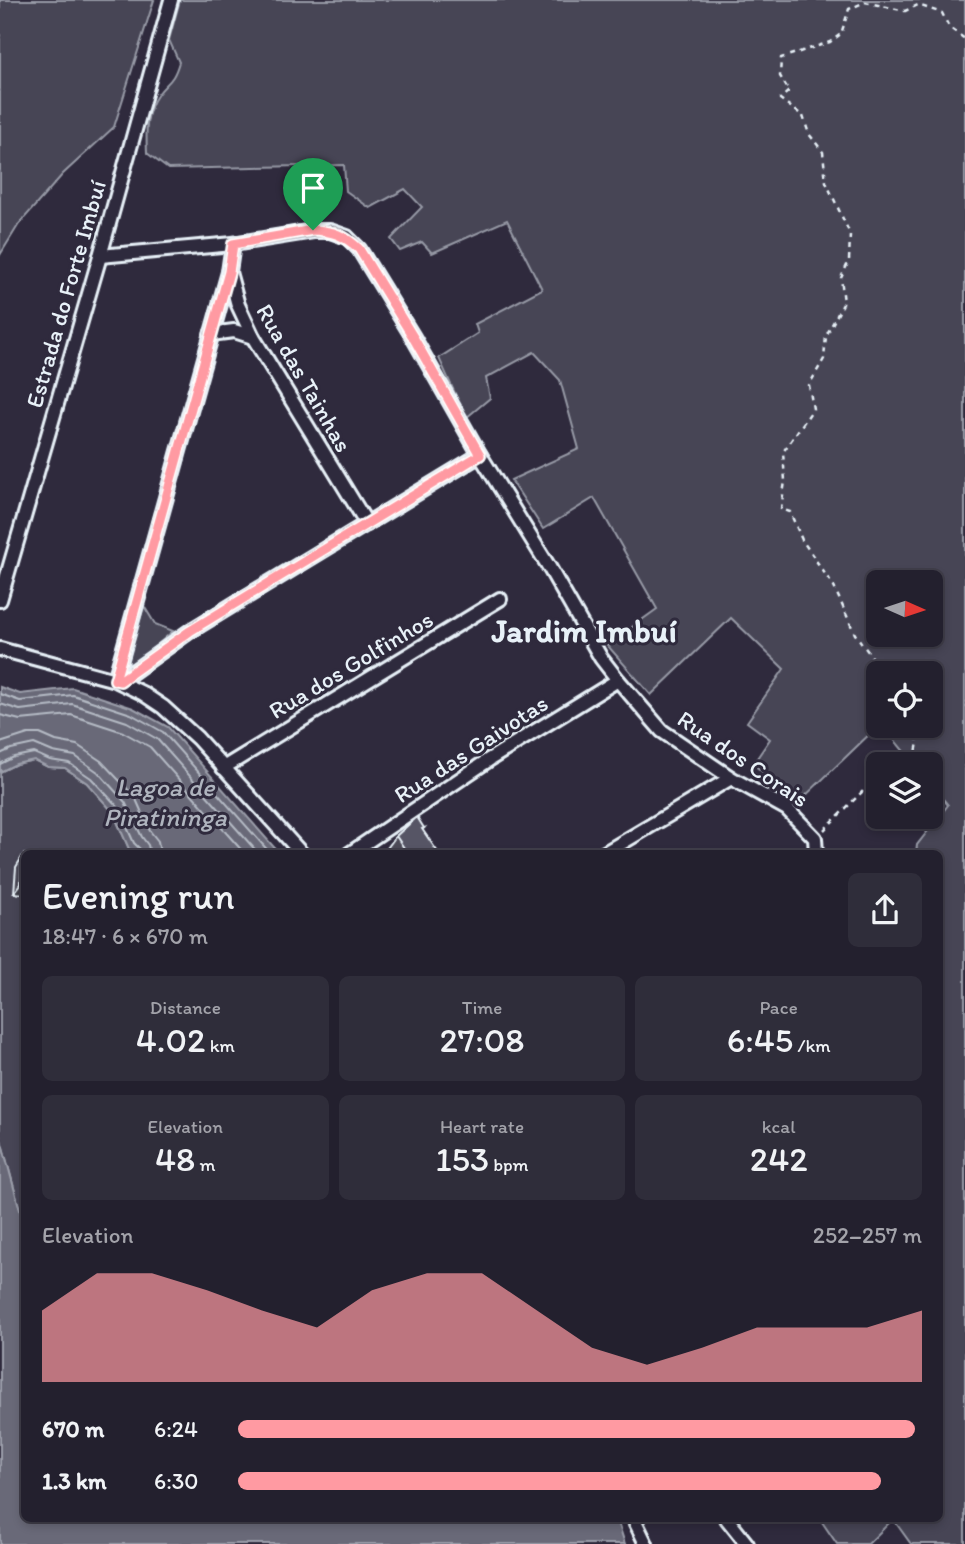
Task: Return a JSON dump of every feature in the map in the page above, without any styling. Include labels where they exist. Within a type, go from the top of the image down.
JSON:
[{"type":"street","name":"Estrada do Forte Imbuí","points":[[0,600],[171,0]]},
{"type":"street","name":"Rua dos Corais","points":[[100,256],[233,244],[313,230],[330,231],[346,237],[359,249],[413,337],[601,658],[662,731],[731,778],[787,809],[815,838],[816,850]]},
{"type":"street","name":"Rua das Tainhas","points":[[233,244],[229,272],[238,305],[253,337],[367,524]]},
{"type":"street","points":[[117,681],[229,272]]},
{"type":"street","points":[[211,334],[234,331],[253,337]]},
{"type":"street","points":[[117,681],[190,631],[480,455]]},
{"type":"street","name":"Rua dos Golfinhos","points":[[223,768],[500,599]]},
{"type":"street","points":[[0,649],[117,681],[163,708],[197,738],[298,850]]},
{"type":"street","name":"Rua das Gaivotas","points":[[355,850],[490,759],[618,680]]},
{"type":"street","points":[[610,850],[731,778]]},
{"type":"street","points":[[635,1522],[646,1544]]},
{"type":"street","points":[[729,1522],[747,1544]]},
{"type":"path","points":[[875,661],[855,634],[834,587],[802,540],[790,512],[781,509],[785,481],[783,452],[813,409],[808,386],[824,359],[826,336],[844,302],[841,278],[849,261],[850,234],[826,182],[823,152],[809,134],[803,116],[780,99],[789,91],[780,76],[780,58],[830,42],[841,34],[849,9],[865,2],[905,11],[918,5],[942,13],[950,27],[965,39]]},
{"type":"path","points":[[815,838],[866,788]]},
{"type":"shaded area","points":[[0,0],[154,0],[114,127],[63,174],[19,224],[0,255]]},
{"type":"shaded area","points":[[180,0],[965,0],[965,1544],[911,1544],[895,1522],[943,1522],[943,850],[916,850],[917,845],[929,829],[943,829],[943,811],[948,805],[943,799],[943,752],[904,752],[893,738],[943,738],[943,661],[866,661],[866,738],[799,802],[753,764],[770,739],[747,722],[784,669],[731,618],[651,695],[607,645],[657,609],[594,498],[543,529],[511,480],[579,449],[560,380],[534,352],[486,378],[490,398],[466,418],[439,358],[478,333],[475,324],[542,289],[507,220],[432,253],[422,242],[400,251],[391,239],[422,207],[405,189],[370,208],[346,191],[344,165],[168,169],[147,153],[146,137],[147,122],[154,101],[173,77],[179,62],[169,40]]},
{"type":"shaded area","points":[[144,606],[155,624],[173,631],[135,664],[130,664],[128,661]]},
{"type":"shaded area","points":[[34,760],[48,767],[65,768],[87,783],[113,812],[131,850],[21,850],[21,1214],[0,1136],[0,772],[16,764]]},
{"type":"shaded area","points":[[822,1522],[890,1522],[868,1544],[837,1544]]},
{"type":"water","name":"Lagoa de Piratininga","points":[[0,687],[20,694],[73,688],[133,708],[168,727],[276,850],[131,850],[113,812],[87,783],[65,768],[48,767],[34,760],[16,764],[0,772]]},
{"type":"water","points":[[0,1136],[21,1214],[21,1522],[618,1522],[625,1544],[0,1544]]},
{"type":"building","points":[[417,817],[436,850],[405,850],[396,836]]},
{"type":"district","name":"Jardim Imbuí","points":[[584,631]]},
{"type":"route","points":[[313,230],[330,231],[346,237],[359,249],[480,455],[190,631],[120,681],[115,680],[229,272],[233,244],[313,230]]}]
